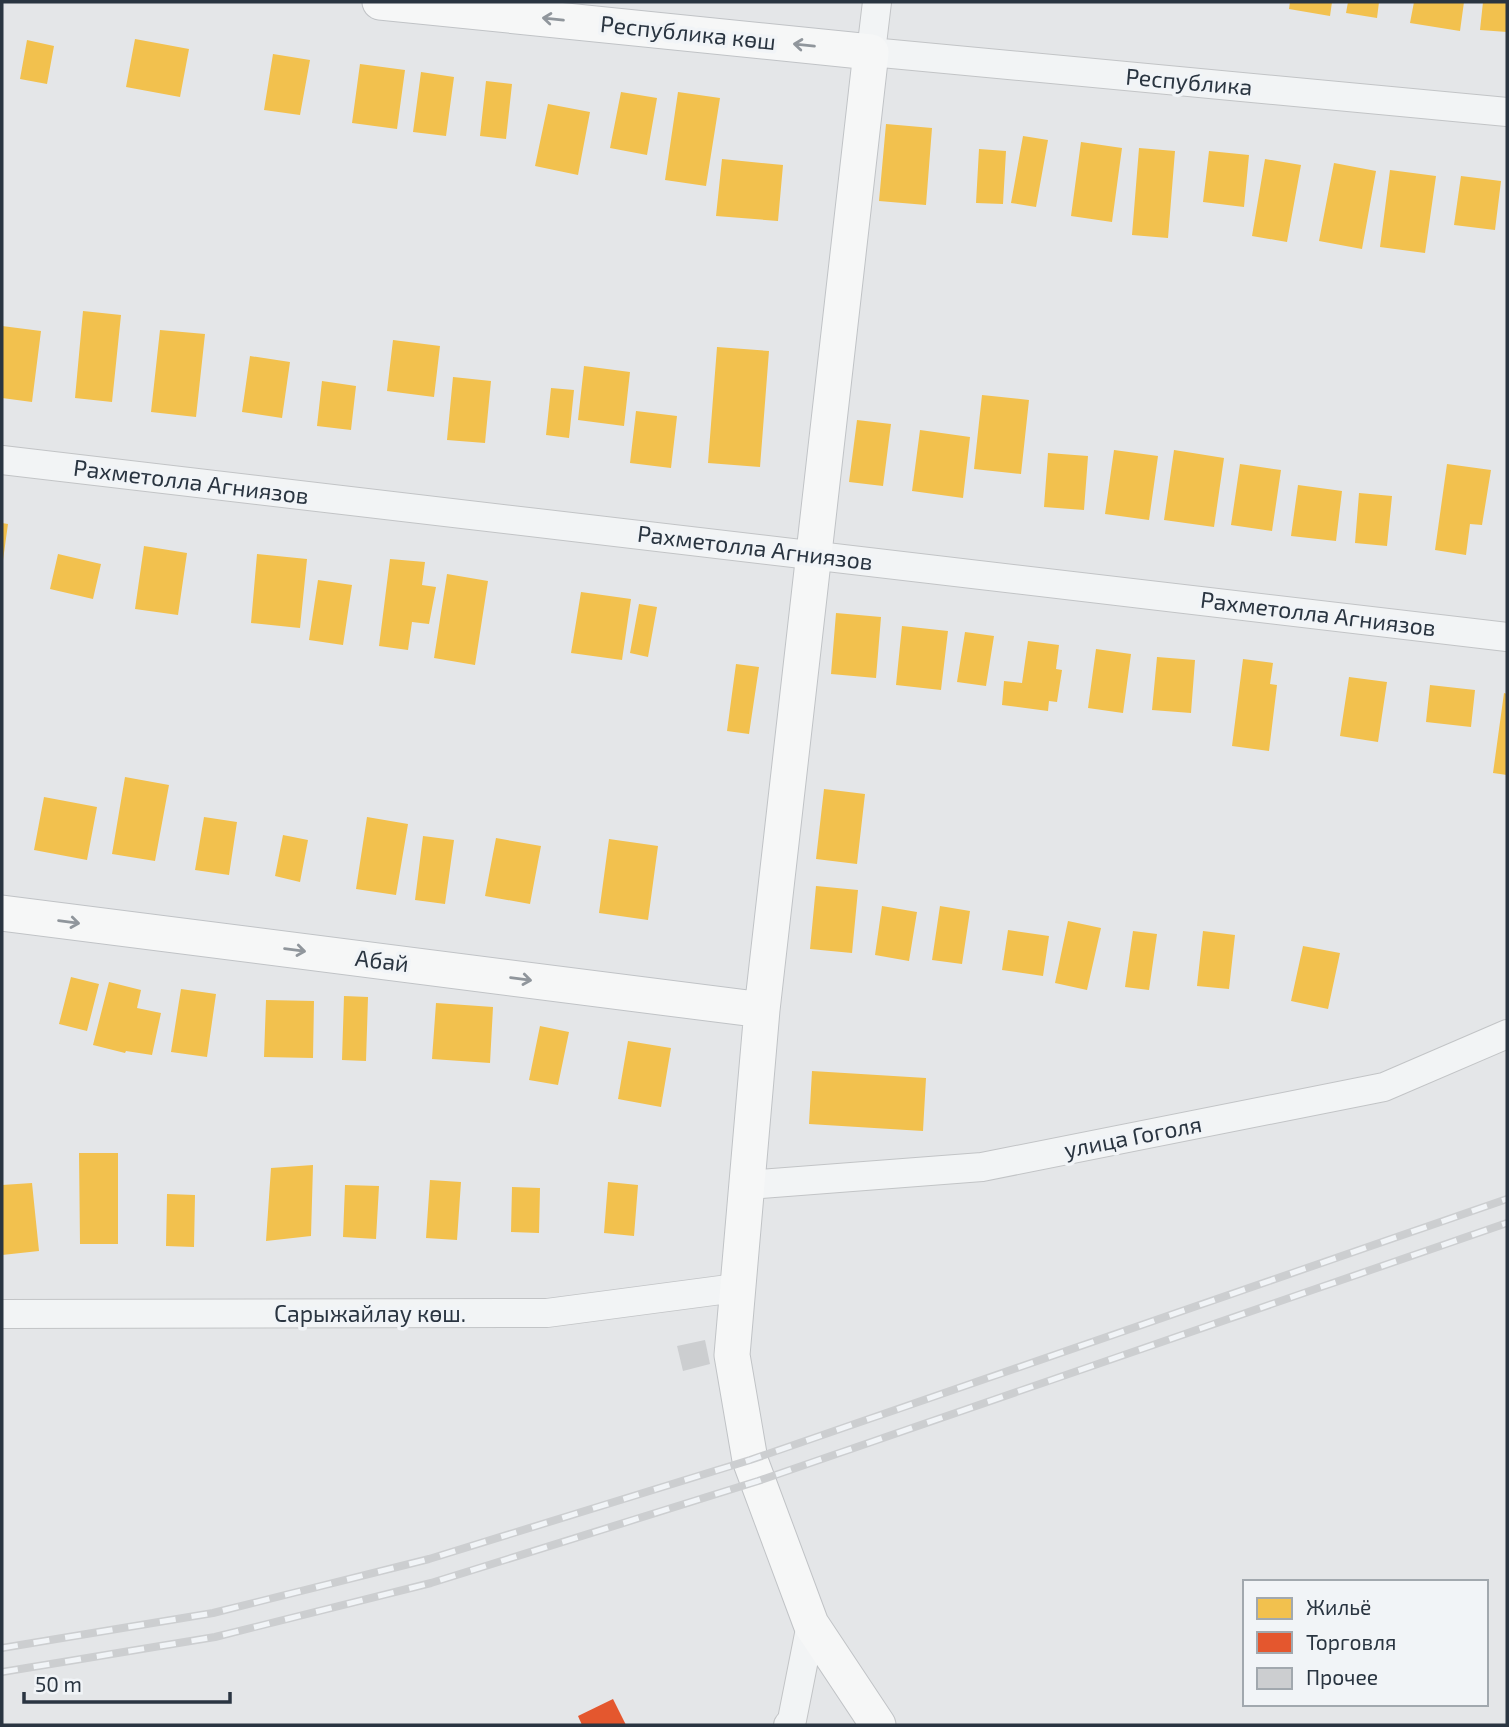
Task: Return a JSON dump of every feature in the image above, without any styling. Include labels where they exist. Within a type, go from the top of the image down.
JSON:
[{"type":"main road","name":"Республика көш","points":[[380,2],[872,52]]},
{"type":"main road","points":[[872,52],[762,1010],[732,1356],[750,1460],[811,1624],[878,1725]]},
{"type":"main road","name":"Абай","points":[[2,913],[762,1010]]},
{"type":"street","points":[[872,52],[877,2]]},
{"type":"street","name":"Республика","points":[[872,52],[1507,112]]},
{"type":"street","name":"Рахметолла Агниязов","points":[[2,460],[1507,637]]},
{"type":"street","name":"улица Гоголя","points":[[747,1185],[982,1167],[1009,1162],[1384,1087],[1507,1034]]},
{"type":"street","name":"Сарыжайлау көш.","points":[[2,1314],[547,1314],[736,1288]]},
{"type":"street","points":[[788,1725],[792,1720],[811,1624]]},
{"type":"building: Жильё","points":[[1290,2],[1332,2],[1330,16],[1289,9]]},
{"type":"building: Жильё","points":[[1348,2],[1379,2],[1377,18],[1346,13]]},
{"type":"building: Жильё","points":[[1414,2],[1464,2],[1460,31],[1410,23]]},
{"type":"building: Жильё","points":[[1483,2],[1507,2],[1507,32],[1480,30]]},
{"type":"building: Жильё","points":[[135,39],[189,49],[180,97],[126,87]]},
{"type":"building: Жильё","points":[[27,40],[54,46],[47,84],[20,79]]},
{"type":"building: Жильё","points":[[273,54],[310,60],[300,115],[264,110]]},
{"type":"building: Жильё","points":[[360,64],[405,70],[397,129],[352,123]]},
{"type":"building: Жильё","points":[[421,72],[454,77],[446,136],[413,132]]},
{"type":"building: Жильё","points":[[486,81],[512,84],[506,139],[480,136]]},
{"type":"building: Жильё","points":[[621,92],[657,98],[647,155],[610,148]]},
{"type":"building: Жильё","points":[[678,92],[720,98],[706,186],[665,180]]},
{"type":"building: Жильё","points":[[548,104],[590,112],[578,175],[535,166]]},
{"type":"building: Жильё","points":[[886,124],[932,128],[926,205],[879,201]]},
{"type":"building: Жильё","points":[[1023,136],[1048,140],[1036,207],[1011,203]]},
{"type":"building: Жильё","points":[[1081,142],[1122,148],[1112,222],[1071,216]]},
{"type":"building: Жильё","points":[[1139,148],[1175,151],[1168,238],[1132,235]]},
{"type":"building: Жильё","points":[[979,149],[1006,151],[1003,204],[976,203]]},
{"type":"building: Жильё","points":[[1209,151],[1249,155],[1244,207],[1203,202]]},
{"type":"building: Жильё","points":[[722,159],[783,165],[778,221],[716,216]]},
{"type":"building: Жильё","points":[[1265,159],[1301,165],[1287,242],[1252,236]]},
{"type":"building: Жильё","points":[[1334,163],[1376,171],[1362,249],[1319,241]]},
{"type":"building: Жильё","points":[[1390,170],[1436,176],[1425,253],[1380,247]]},
{"type":"building: Жильё","points":[[1461,176],[1501,181],[1495,230],[1454,225]]},
{"type":"building: Жильё","points":[[83,311],[121,315],[112,402],[75,398]]},
{"type":"building: Жильё","points":[[2,326],[41,331],[32,402],[2,398]]},
{"type":"building: Жильё","points":[[160,330],[205,334],[196,417],[151,412]]},
{"type":"building: Жильё","points":[[393,340],[440,346],[434,397],[387,391]]},
{"type":"building: Жильё","points":[[717,347],[769,351],[760,467],[708,463]]},
{"type":"building: Жильё","points":[[250,356],[290,362],[282,418],[242,412]]},
{"type":"building: Жильё","points":[[584,366],[630,372],[624,426],[578,420]]},
{"type":"building: Жильё","points":[[453,377],[491,381],[485,443],[447,440]]},
{"type":"building: Жильё","points":[[322,381],[356,386],[351,430],[317,426]]},
{"type":"building: Жильё","points":[[551,388],[574,390],[569,438],[546,435]]},
{"type":"building: Жильё","points":[[982,395],[1029,400],[1021,474],[974,469]]},
{"type":"building: Жильё","points":[[636,411],[677,416],[671,468],[630,463]]},
{"type":"building: Жильё","points":[[857,420],[891,424],[883,486],[849,482]]},
{"type":"building: Жильё","points":[[920,430],[970,437],[963,498],[912,491]]},
{"type":"building: Жильё","points":[[1114,450],[1158,456],[1149,520],[1105,514]]},
{"type":"building: Жильё","points":[[1174,450],[1224,458],[1214,527],[1164,520]]},
{"type":"building: Жильё","points":[[1048,453],[1088,456],[1084,510],[1044,507]]},
{"type":"building: Жильё","points":[[1240,464],[1281,470],[1272,531],[1231,525]]},
{"type":"building: Жильё","points":[[1447,464],[1491,470],[1482,525],[1470,524],[1466,555],[1435,550]]},
{"type":"building: Жильё","points":[[1298,485],[1342,491],[1336,541],[1291,536]]},
{"type":"building: Жильё","points":[[1359,493],[1392,496],[1387,546],[1355,543]]},
{"type":"building: Жильё","points":[[2,523],[8,524],[3,560],[2,560]]},
{"type":"building: Жильё","points":[[144,546],[187,553],[178,615],[135,609]]},
{"type":"building: Жильё","points":[[58,554],[101,564],[93,599],[50,589]]},
{"type":"building: Жильё","points":[[257,554],[307,559],[300,628],[251,623]]},
{"type":"building: Жильё","points":[[390,559],[425,562],[422,585],[436,587],[429,624],[412,622],[408,650],[379,646]]},
{"type":"building: Жильё","points":[[447,574],[488,581],[475,665],[434,658]]},
{"type":"building: Жильё","points":[[318,580],[352,585],[343,645],[309,640]]},
{"type":"building: Жильё","points":[[581,592],[631,599],[622,660],[571,653]]},
{"type":"building: Жильё","points":[[639,604],[657,607],[648,657],[630,653]]},
{"type":"building: Жильё","points":[[836,613],[881,617],[876,678],[831,674]]},
{"type":"building: Жильё","points":[[902,626],[948,631],[941,690],[896,685]]},
{"type":"building: Жильё","points":[[965,632],[994,636],[986,686],[957,682]]},
{"type":"building: Жильё","points":[[1028,641],[1059,645],[1056,669],[1062,670],[1057,702],[1049,701],[1048,711],[1002,705],[1004,681],[1022,683]]},
{"type":"building: Жильё","points":[[1096,649],[1131,654],[1123,713],[1088,708]]},
{"type":"building: Жильё","points":[[1157,657],[1195,660],[1191,713],[1152,710]]},
{"type":"building: Жильё","points":[[1243,659],[1273,663],[1270,684],[1277,685],[1269,751],[1232,746]]},
{"type":"building: Жильё","points":[[736,664],[759,667],[749,734],[727,731]]},
{"type":"building: Жильё","points":[[1349,677],[1387,682],[1378,742],[1340,736]]},
{"type":"building: Жильё","points":[[1430,685],[1475,690],[1471,727],[1426,722]]},
{"type":"building: Жильё","points":[[1504,693],[1507,694],[1507,775],[1493,773]]},
{"type":"building: Жильё","points":[[125,777],[169,785],[155,861],[112,854]]},
{"type":"building: Жильё","points":[[824,789],[865,794],[857,864],[816,859]]},
{"type":"building: Жильё","points":[[44,797],[97,807],[87,860],[34,850]]},
{"type":"building: Жильё","points":[[204,817],[237,822],[229,875],[195,870]]},
{"type":"building: Жильё","points":[[367,817],[408,824],[396,895],[356,889]]},
{"type":"building: Жильё","points":[[283,835],[308,840],[300,882],[275,876]]},
{"type":"building: Жильё","points":[[423,836],[454,840],[445,904],[415,900]]},
{"type":"building: Жильё","points":[[496,838],[541,846],[530,904],[485,896]]},
{"type":"building: Жильё","points":[[609,839],[658,846],[648,920],[599,913]]},
{"type":"building: Жильё","points":[[816,886],[858,890],[852,953],[810,949]]},
{"type":"building: Жильё","points":[[882,906],[917,912],[909,961],[875,955]]},
{"type":"building: Жильё","points":[[940,906],[970,911],[962,964],[932,960]]},
{"type":"building: Жильё","points":[[1068,921],[1101,928],[1087,990],[1055,983]]},
{"type":"building: Жильё","points":[[1008,930],[1049,936],[1043,976],[1002,970]]},
{"type":"building: Жильё","points":[[1133,931],[1157,934],[1149,990],[1125,987]]},
{"type":"building: Жильё","points":[[1203,931],[1235,935],[1229,989],[1197,986]]},
{"type":"building: Жильё","points":[[1303,946],[1340,953],[1328,1009],[1291,1001]]},
{"type":"building: Жильё","points":[[71,977],[99,984],[87,1031],[59,1024]]},
{"type":"building: Жильё","points":[[109,982],[141,990],[137,1008],[161,1013],[152,1055],[125,1053],[93,1045]]},
{"type":"building: Жильё","points":[[181,989],[216,994],[207,1057],[171,1052]]},
{"type":"building: Жильё","points":[[344,996],[368,997],[366,1061],[342,1060]]},
{"type":"building: Жильё","points":[[266,1000],[314,1001],[313,1058],[264,1057]]},
{"type":"building: Жильё","points":[[436,1003],[493,1007],[490,1063],[432,1059]]},
{"type":"building: Жильё","points":[[540,1026],[569,1032],[558,1085],[529,1080]]},
{"type":"building: Жильё","points":[[628,1041],[671,1048],[661,1107],[618,1099]]},
{"type":"building: Жильё","points":[[812,1071],[926,1078],[923,1131],[809,1124]]},
{"type":"building: Жильё","points":[[79,1153],[118,1153],[118,1244],[80,1244]]},
{"type":"building: Жильё","points":[[313,1165],[311,1236],[266,1241],[271,1168]]},
{"type":"building: Жильё","points":[[430,1180],[461,1182],[457,1240],[426,1238]]},
{"type":"building: Жильё","points":[[608,1182],[638,1185],[634,1236],[604,1233]]},
{"type":"building: Жильё","points":[[32,1183],[39,1251],[2,1255],[2,1185]]},
{"type":"building: Жильё","points":[[345,1185],[379,1186],[376,1239],[343,1237]]},
{"type":"building: Жильё","points":[[512,1187],[540,1188],[539,1233],[511,1232]]},
{"type":"building: Жильё","points":[[167,1194],[195,1195],[194,1247],[166,1246]]},
{"type":"building: Торговля","points":[[613,1699],[626,1725],[582,1725],[578,1716]]},
{"type":"building: Прочее","points":[[705,1340],[710,1364],[683,1371],[677,1346]]},
{"type":"railway","points":[[2,1648],[213,1613],[429,1559],[750,1460],[1507,1199]]},
{"type":"railway","points":[[2,1672],[215,1637],[431,1583],[758,1481],[1507,1223]]}]
